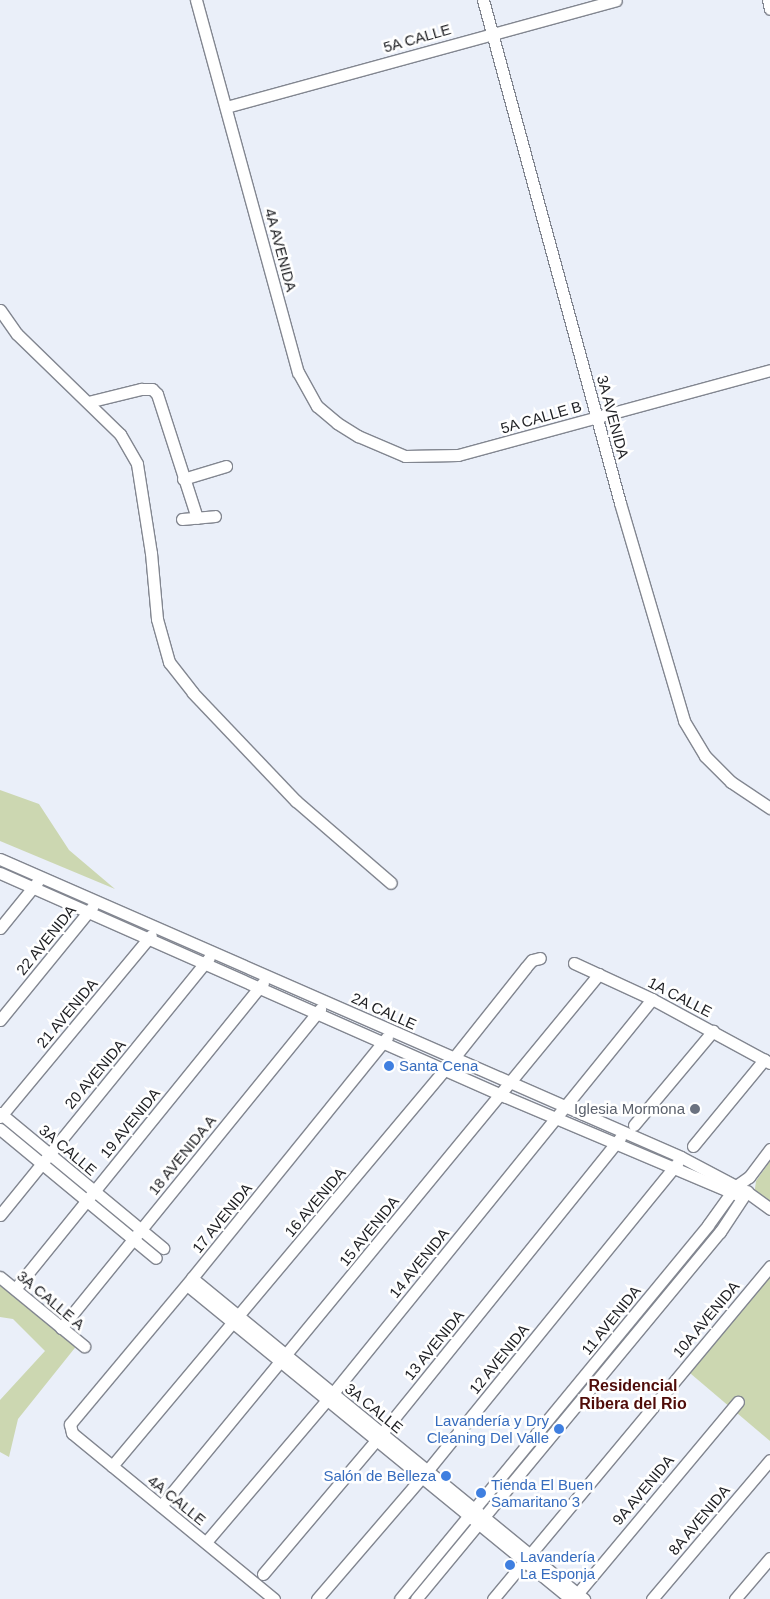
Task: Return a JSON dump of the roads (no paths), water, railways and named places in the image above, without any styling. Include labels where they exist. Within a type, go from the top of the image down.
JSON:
[{"type":"street","name":"4A AVENIDA","points":[[196,0],[298,372],[317,406],[337,424],[358,436],[406,456]]},
{"type":"street","name":"3A AVENIDA","points":[[483,0],[620,503],[684,721],[705,756],[732,782],[770,808]]},
{"type":"street","name":"5A CALLE","points":[[226,107],[492,32],[616,0]]},
{"type":"street","points":[[768,0],[770,9]]},
{"type":"street","points":[[0,310],[17,334],[120,434],[137,464],[151,553],[157,619],[169,662],[193,694],[296,801],[391,883]]},
{"type":"street","name":"5A CALLE B","points":[[406,456],[458,456],[770,370]]},
{"type":"street","points":[[88,402],[142,389],[152,390],[162,402],[183,479],[197,518]]},
{"type":"street","points":[[183,479],[226,466]]},
{"type":"street","points":[[182,519],[215,516]]},
{"type":"street","name":"2A CALLE","points":[[0,859],[88,912],[148,940],[554,1118],[744,1195]]},
{"type":"street","name":"2A CALLE","points":[[0,872],[96,902],[268,976],[681,1157],[744,1195]]},
{"type":"street","points":[[0,928],[37,883]]},
{"type":"street","name":"22 AVENIDA","points":[[0,1020],[96,902]]},
{"type":"street","name":"21 AVENIDA","points":[[1,1115],[157,928]]},
{"type":"street","name":"20 AVENIDA","points":[[0,1215],[206,964],[213,953]]},
{"type":"street","name":"16 AVENIDA","points":[[112,1466],[445,1070],[526,967],[532,960],[540,958]]},
{"type":"street","name":"1A CALLE","points":[[574,963],[713,1030],[767,1062]]},
{"type":"street","name":"15 AVENIDA","points":[[162,1506],[599,974]]},
{"type":"street","name":"19 AVENIDA","points":[[15,1289],[268,976]]},
{"type":"street","name":"14 AVENIDA","points":[[206,1542],[329,1396],[652,999]]},
{"type":"street","name":"18 AVENIDA A","points":[[61,1328],[326,1002]]},
{"type":"street","name":"17 AVENIDA","points":[[72,1420],[189,1282],[392,1030]]},
{"type":"street","points":[[634,1125],[713,1030]]},
{"type":"street","points":[[693,1146],[767,1062]]},
{"type":"street","name":"3A CALLE","points":[[1,1115],[45,1158],[138,1234],[163,1248]]},
{"type":"street","name":"3A CALLE","points":[[0,1129],[45,1158]]},
{"type":"street","name":"13 AVENIDA","points":[[263,1574],[379,1437],[624,1133]]},
{"type":"street","name":"11 AVENIDA","points":[[416,1599],[720,1232],[744,1195],[749,1177],[770,1149]]},
{"type":"street","name":"12 AVENIDA","points":[[317,1599],[424,1474],[681,1157]]},
{"type":"street","points":[[744,1195],[770,1209]]},
{"type":"street","points":[[744,1195],[770,1217]]},
{"type":"street","name":"11 AVENIDA","points":[[400,1599],[744,1195]]},
{"type":"street","points":[[138,1234],[156,1258]]},
{"type":"street","name":"10A AVENIDA","points":[[493,1599],[770,1266]]},
{"type":"street","name":"3A CALLE A","points":[[0,1277],[84,1346]]},
{"type":"street","name":"3A CALLE","points":[[189,1282],[576,1598]]},
{"type":"street","name":"9A AVENIDA","points":[[576,1598],[738,1402]]},
{"type":"street","name":"4A CALLE","points":[[72,1420],[70,1428],[72,1433],[274,1599]]},
{"type":"street","name":"8A AVENIDA","points":[[652,1599],[770,1460]]},
{"type":"street","points":[[735,1599],[770,1558]]},
{"type":"place","name":"Santa Cena","points":[[389,1066]]},
{"type":"place","name":"Iglesia Mormona","points":[[695,1109]]},
{"type":"place","name":"Lavandería y Dry Cleaning Del Valle","points":[[559,1429]]},
{"type":"place","name":"Salón de Belleza","points":[[446,1476]]},
{"type":"place","name":"Tienda El Buen Samaritano 3","points":[[481,1493]]},
{"type":"place","name":"Lavandería La Esponja","points":[[510,1565]]},
{"type":"district","name":"Residencial Ribera del Rio","points":[[633,1395]]}]
